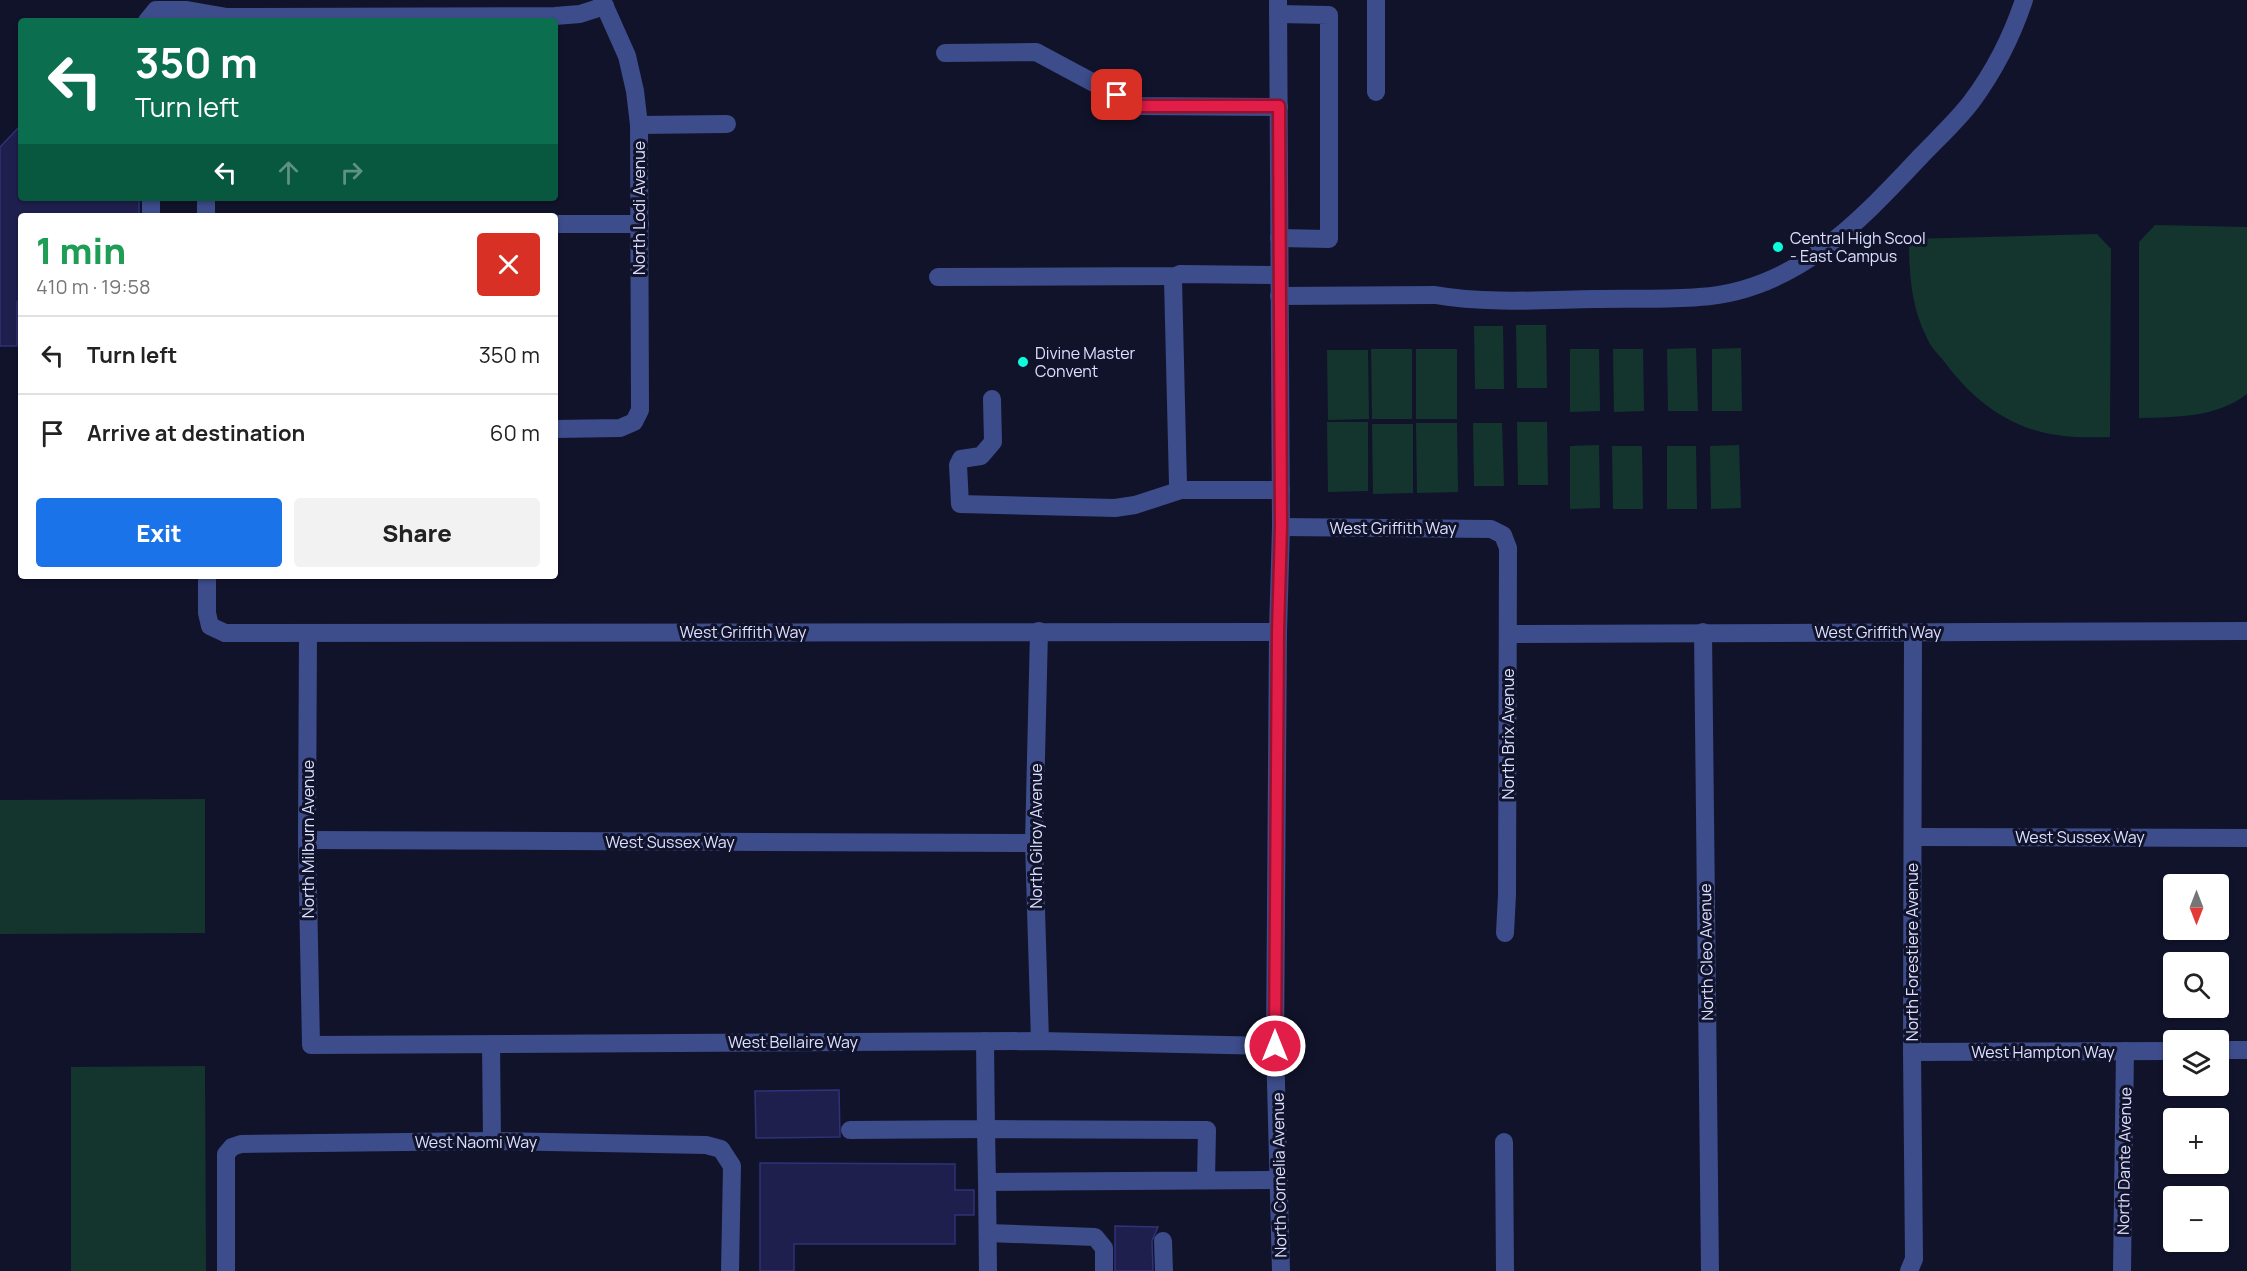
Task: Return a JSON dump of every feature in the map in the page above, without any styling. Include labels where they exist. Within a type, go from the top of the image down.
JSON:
[{"type":"street","points":[[1376,0],[1376,92]]},
{"type":"street","points":[[1279,296],[1436,295],[1455,298],[1549,300],[1700,297],[1742,290],[1806,262],[1843,236],[1869,211],[1972,102],[1998,62],[2024,0]]},
{"type":"street","points":[[149,18],[156,10],[203,11],[227,17],[555,16],[580,14],[604,3]]},
{"type":"street","name":"North Lodi Avenue","points":[[558,429],[620,428],[634,422],[640,410],[639,125],[635,91],[627,56],[604,3]]},
{"type":"street","points":[[1278,7],[1329,15],[1329,239],[1279,238]]},
{"type":"street","name":"North Cornelia Avenue","points":[[1278,7],[1281,527],[1275,1046],[1281,1271]]},
{"type":"street","points":[[945,53],[1036,52],[1137,106],[1279,106]]},
{"type":"street","points":[[639,125],[727,124]]},
{"type":"street","points":[[558,224],[640,224]]},
{"type":"street","points":[[938,277],[1176,276],[1180,274],[1280,276]]},
{"type":"street","points":[[1176,276],[1173,280],[1177,473],[1178,485],[1181,489]]},
{"type":"street","points":[[993,399],[993,442],[981,456],[962,459],[958,465],[960,504],[1115,508],[1143,503],[1181,489],[1281,490]]},
{"type":"street","name":"West Griffith Way","points":[[1281,527],[1491,529],[1503,536]]},
{"type":"street","name":"North Brix Avenue","points":[[1503,536],[1508,548],[1508,895],[1505,933]]},
{"type":"street","name":"West Griffith Way","points":[[207,579],[207,613],[210,626],[225,633],[1278,632]]},
{"type":"street","name":"North Gilroy Avenue","points":[[1039,631],[1034,843],[1040,1041]]},
{"type":"street","name":"West Griffith Way","points":[[1508,634],[2247,631]]},
{"type":"street","name":"North Cleo Avenue","points":[[1703,632],[1710,1271]]},
{"type":"street","name":"North Milburn Avenue","points":[[308,633],[307,840],[311,1045]]},
{"type":"street","name":"North Forestiere Avenue","points":[[1909,1271],[1914,1259],[1913,633]]},
{"type":"street","name":"West Sussex Way","points":[[1912,837],[2247,838]]},
{"type":"street","name":"West Sussex Way","points":[[307,840],[1034,843]]},
{"type":"street","points":[[985,1041],[988,1271]]},
{"type":"street","name":"West Bellaire Way","points":[[311,1045],[1040,1041],[1275,1046]]},
{"type":"street","points":[[491,1044],[492,1141]]},
{"type":"street","points":[[2229,1050],[2247,1050]]},
{"type":"street","name":"North Dante Avenue","points":[[2122,1271],[2125,1051]]},
{"type":"street","name":"West Hampton Way","points":[[1912,1052],[2163,1051]]},
{"type":"street","points":[[850,1130],[1207,1130],[1206,1179]]},
{"type":"street","name":"West Naomi Way","points":[[226,1271],[226,1154],[240,1144],[492,1141],[706,1145],[721,1149],[732,1166],[730,1271]]},
{"type":"street","points":[[1504,1142],[1504,1271]]},
{"type":"street","points":[[987,1182],[1280,1180]]},
{"type":"street","points":[[988,1233],[1095,1237],[1104,1248],[1104,1271]]},
{"type":"street","points":[[1163,1241],[1164,1271]]},
{"type":"green space","points":[[2155,225],[2247,227],[2247,394],[2222,408],[2195,415],[2139,418],[2139,242]]},
{"type":"green space","points":[[2097,234],[2111,249],[2110,437],[2064,436],[2027,428],[1995,412],[1981,401],[1955,375],[1930,344],[1914,302],[1910,277],[1909,239]]},
{"type":"green space","points":[[1516,325],[1546,325],[1547,388],[1517,388]]},
{"type":"green space","points":[[1474,326],[1503,326],[1504,389],[1475,389]]},
{"type":"green space","points":[[1696,348],[1698,411],[1668,411],[1667,349]]},
{"type":"green space","points":[[1741,348],[1742,411],[1712,411],[1712,349]]},
{"type":"green space","points":[[1371,349],[1412,349],[1412,419],[1372,419]]},
{"type":"green space","points":[[1416,349],[1457,349],[1457,419],[1416,419]]},
{"type":"green space","points":[[1570,349],[1599,349],[1600,411],[1570,412]]},
{"type":"green space","points":[[1613,349],[1643,349],[1644,411],[1614,412]]},
{"type":"green space","points":[[1327,350],[1368,350],[1369,419],[1328,420]]},
{"type":"green space","points":[[1327,422],[1368,422],[1368,491],[1328,492]]},
{"type":"green space","points":[[1517,422],[1547,422],[1548,485],[1518,485]]},
{"type":"green space","points":[[1416,423],[1457,423],[1458,492],[1417,493]]},
{"type":"green space","points":[[1473,423],[1502,423],[1504,486],[1474,486]]},
{"type":"green space","points":[[1372,424],[1413,424],[1413,493],[1373,494]]},
{"type":"green space","points":[[1599,445],[1600,508],[1570,509],[1570,446]]},
{"type":"green space","points":[[1739,445],[1741,508],[1711,509],[1710,446]]},
{"type":"green space","points":[[1612,446],[1642,446],[1643,509],[1613,509]]},
{"type":"green space","points":[[1667,446],[1696,446],[1697,509],[1667,509]]},
{"type":"green space","points":[[205,799],[205,933],[0,934],[0,800]]},
{"type":"green space","points":[[205,1066],[206,1271],[71,1271],[71,1067]]},
{"type":"building","points":[[18,128],[18,201],[139,201],[139,213],[18,213],[17,346],[0,346],[0,147]]},
{"type":"building","points":[[839,1090],[840,1137],[756,1138],[755,1091]]},
{"type":"building","points":[[760,1163],[955,1164],[955,1190],[974,1190],[974,1215],[955,1215],[955,1244],[794,1244],[794,1271],[760,1271]]},
{"type":"building","points":[[1115,1226],[1158,1227],[1152,1241],[1153,1271],[1115,1271]]},
{"type":"place","name":"Central High Scool - East Campus","points":[[1778,247]]},
{"type":"place","name":"Divine Master Convent","points":[[1023,362]]},
{"type":"route","points":[[1117,95],[1137,106],[1279,106],[1281,527],[1275,1046]]}]
